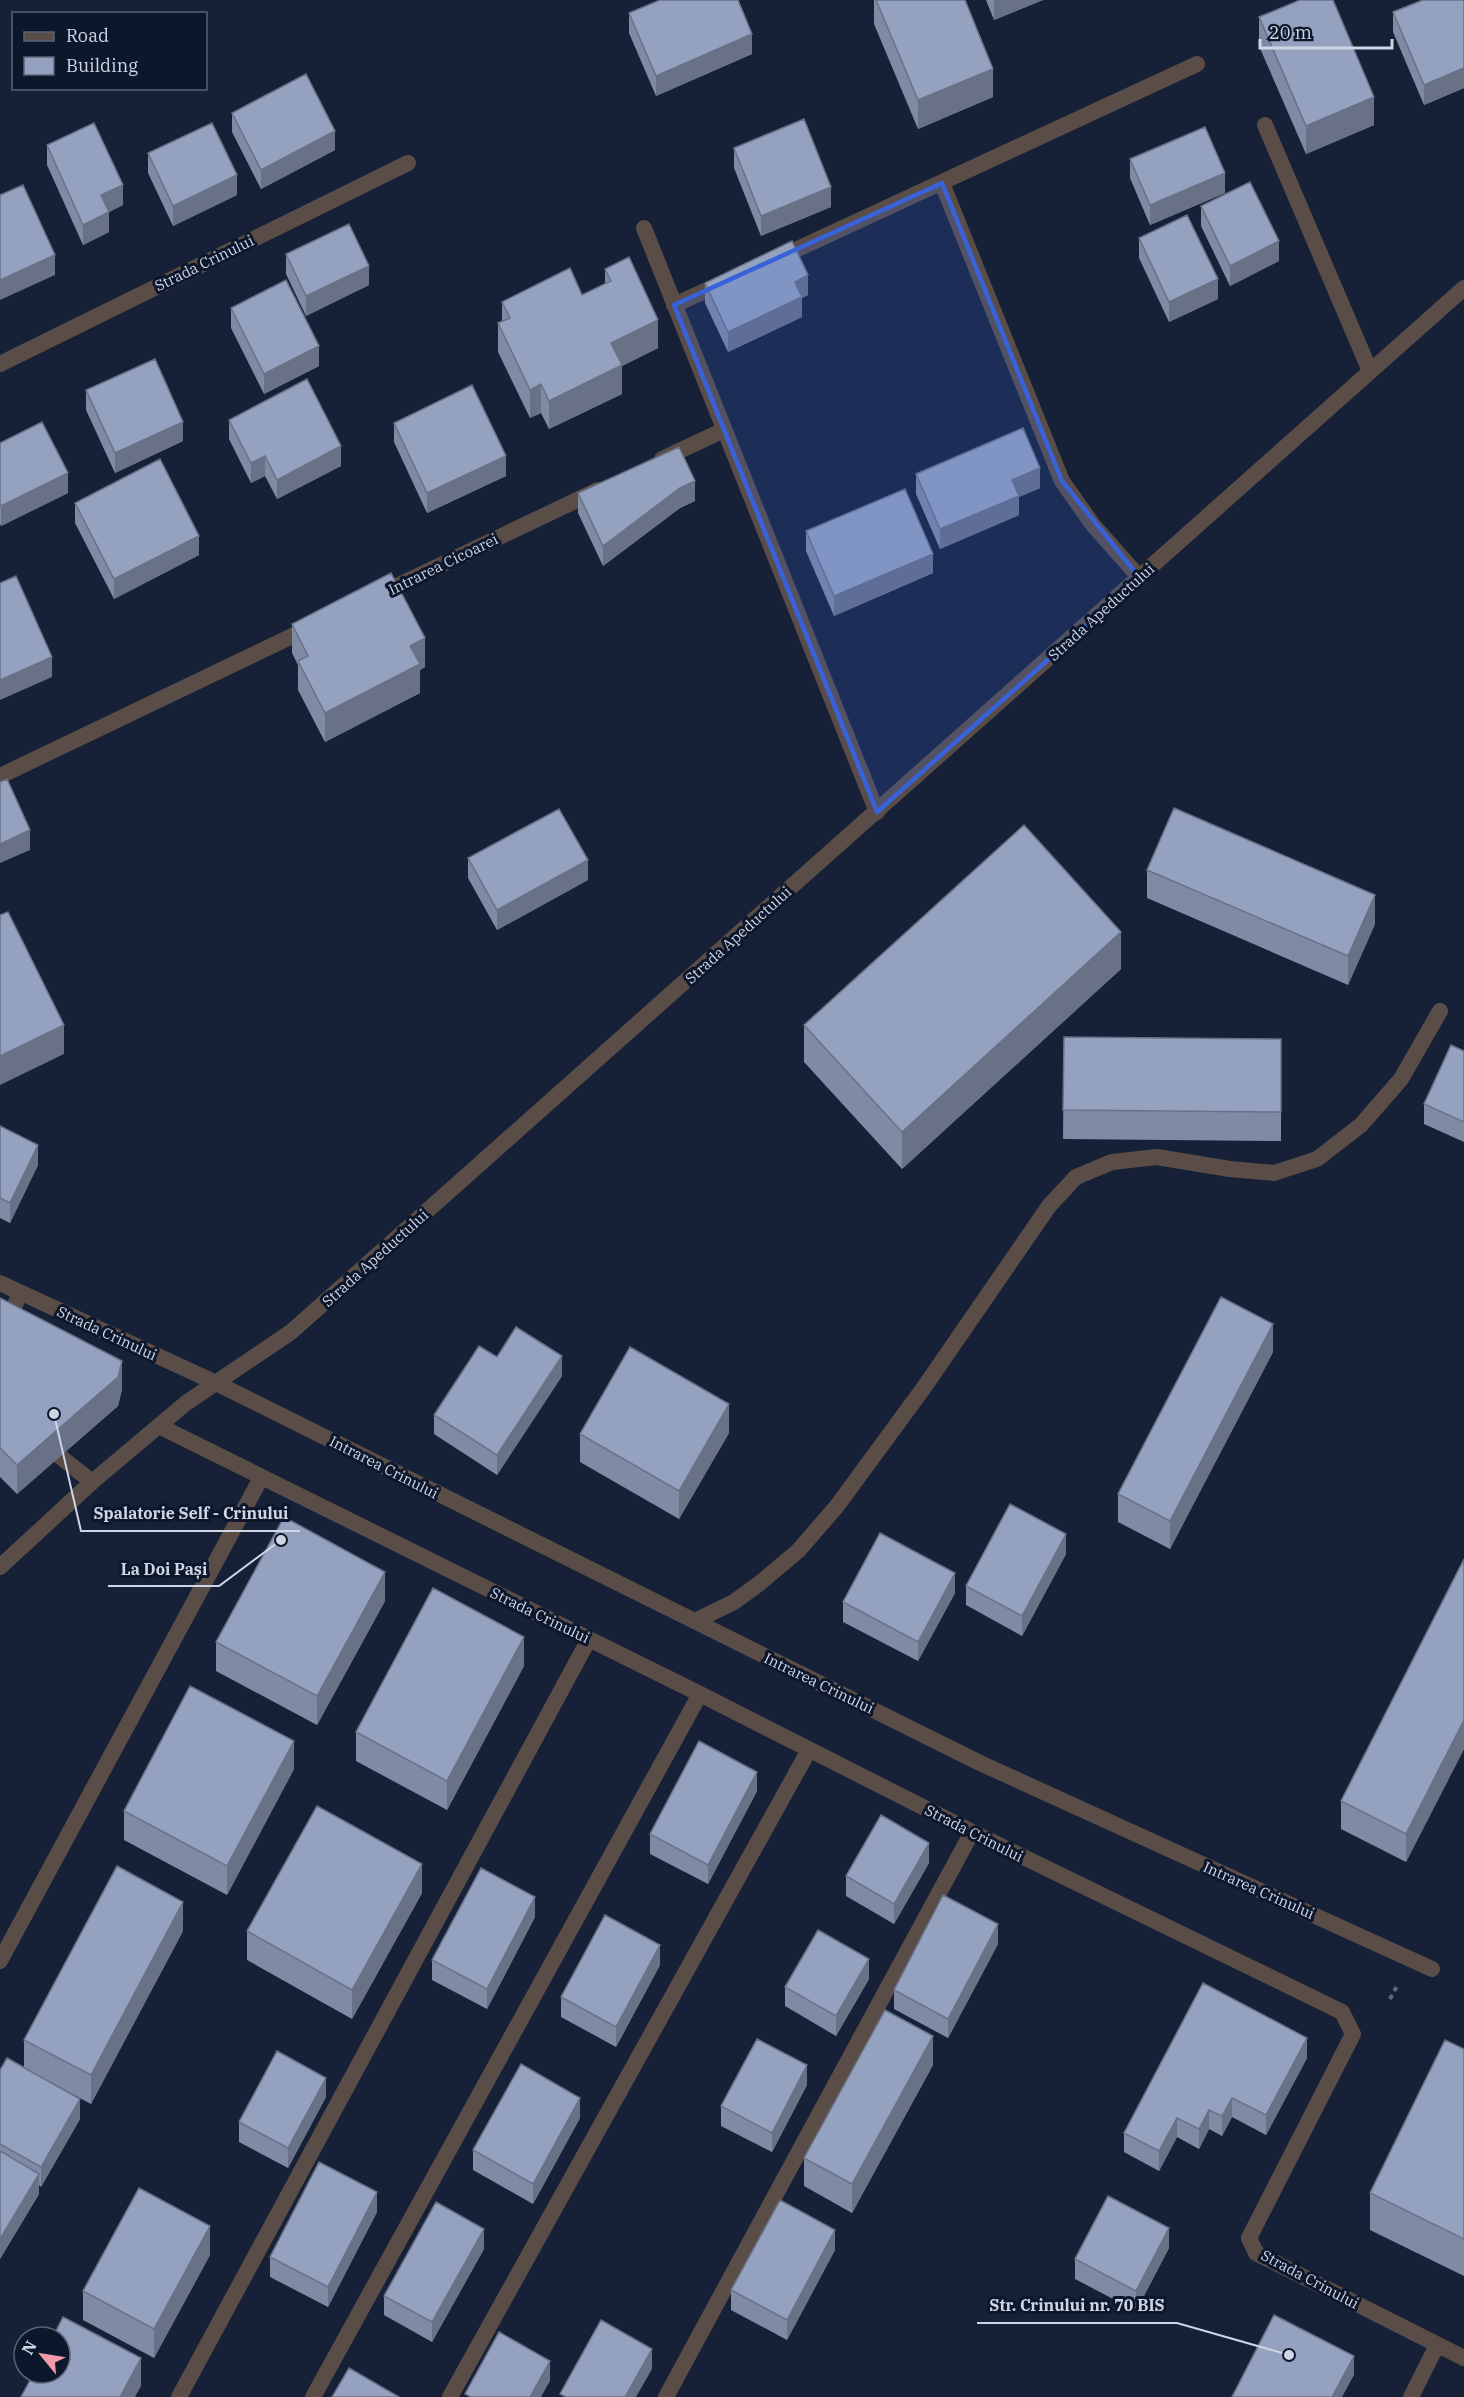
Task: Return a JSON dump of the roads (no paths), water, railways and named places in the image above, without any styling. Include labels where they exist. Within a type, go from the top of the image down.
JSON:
[{"type":"street","points":[[760,266],[1197,64]]},
{"type":"street","points":[[1264,124],[1370,371]]},
{"type":"street","name":"Strada Crinului","points":[[0,364],[408,163]]},
{"type":"street","points":[[942,183],[1062,481],[1093,525],[1140,578]]},
{"type":"street","points":[[644,228],[877,812]]},
{"type":"street","points":[[674,305],[738,276]]},
{"type":"street","name":"Strada Apeductului","points":[[0,1567],[92,1482],[159,1426],[214,1382],[291,1332],[1464,288]]},
{"type":"street","points":[[648,466],[724,430]]},
{"type":"street","name":"Intrarea Cicoarei","points":[[367,600],[616,481]]},
{"type":"street","points":[[0,776],[324,621]]},
{"type":"street","points":[[695,1621],[734,1602],[760,1583],[798,1551],[837,1506],[925,1386],[1042,1215],[1076,1178],[1112,1161],[1157,1157],[1230,1169],[1274,1173],[1317,1159],[1361,1125],[1401,1079],[1440,1011]]},
{"type":"street","name":"Strada Crinului","points":[[0,1283],[214,1382]]},
{"type":"street","points":[[0,1340],[20,1293]]},
{"type":"street","name":"Intrarea Crinului","points":[[214,1382],[980,1763],[1431,1969]]},
{"type":"street","name":"Strada Crinului","points":[[159,1426],[700,1694],[972,1832],[1342,2012],[1353,2034],[1249,2238],[1256,2253],[1464,2358]]},
{"type":"street","points":[[27,1431],[92,1482]]},
{"type":"street","points":[[0,1961],[261,1478]]},
{"type":"street","points":[[179,2397],[589,1640]]},
{"type":"street","points":[[313,2397],[700,1694]]},
{"type":"street","points":[[450,2397],[809,1750]]},
{"type":"street","points":[[666,2397],[972,1832]]},
{"type":"street","points":[[1411,2397],[1437,2345]]},
{"type":"place","name":"Spalatorie Self - Crinului","points":[[54,1414]]},
{"type":"place","name":"La Doi Pași","points":[[281,1540]]},
{"type":"place","name":"Str. Crinului nr. 70 BIS","points":[[1289,2355]]}]
